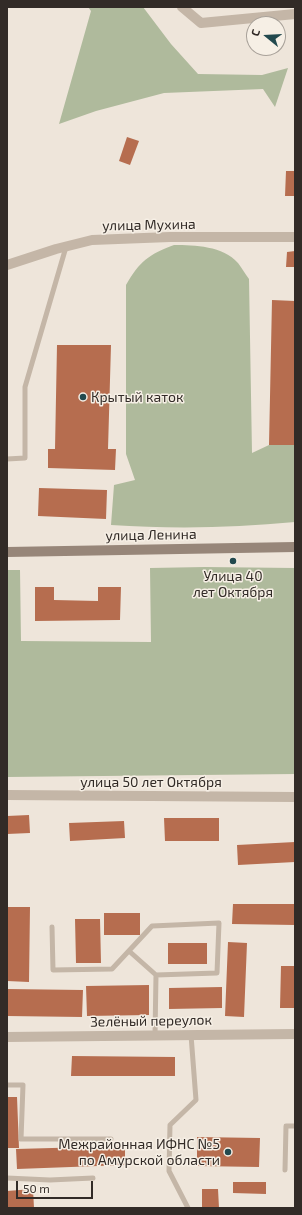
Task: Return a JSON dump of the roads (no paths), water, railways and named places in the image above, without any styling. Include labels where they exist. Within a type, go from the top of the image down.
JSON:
[{"type":"main road","name":"улица Ленина","points":[[7,552],[295,547]]},
{"type":"street","points":[[182,7],[201,23],[295,14]]},
{"type":"street","name":"улица Мухина","points":[[7,265],[67,246],[92,240],[170,237],[295,238]]},
{"type":"street","name":"улица 50 лет Октября","points":[[7,795],[295,797]]},
{"type":"street","name":"Зелёный переулок","points":[[7,1037],[295,1034]]},
{"type":"lane","points":[[7,459],[25,458],[25,387],[67,246]]},
{"type":"lane","points":[[52,927],[53,970],[112,970],[129,951],[152,926],[219,923],[217,973],[156,974],[129,951]]},
{"type":"lane","points":[[155,1035],[156,974]]},
{"type":"lane","points":[[188,1208],[169,1171],[170,1125],[196,1100],[191,1035]]},
{"type":"lane","points":[[7,1085],[23,1086],[21,1139],[111,1139]]},
{"type":"lane","points":[[285,1170],[286,1126],[295,1126]]},
{"type":"lane","points":[[7,1178],[50,1180],[93,1178]]},
{"type":"place","name":"Крытый каток","points":[[83,397]]},
{"type":"place","name":"Улица 40 лет Октября","points":[[233,561]]},
{"type":"place","name":"Межрайонная ИФНС №5 по Амурской области","points":[[228,1152]]}]
